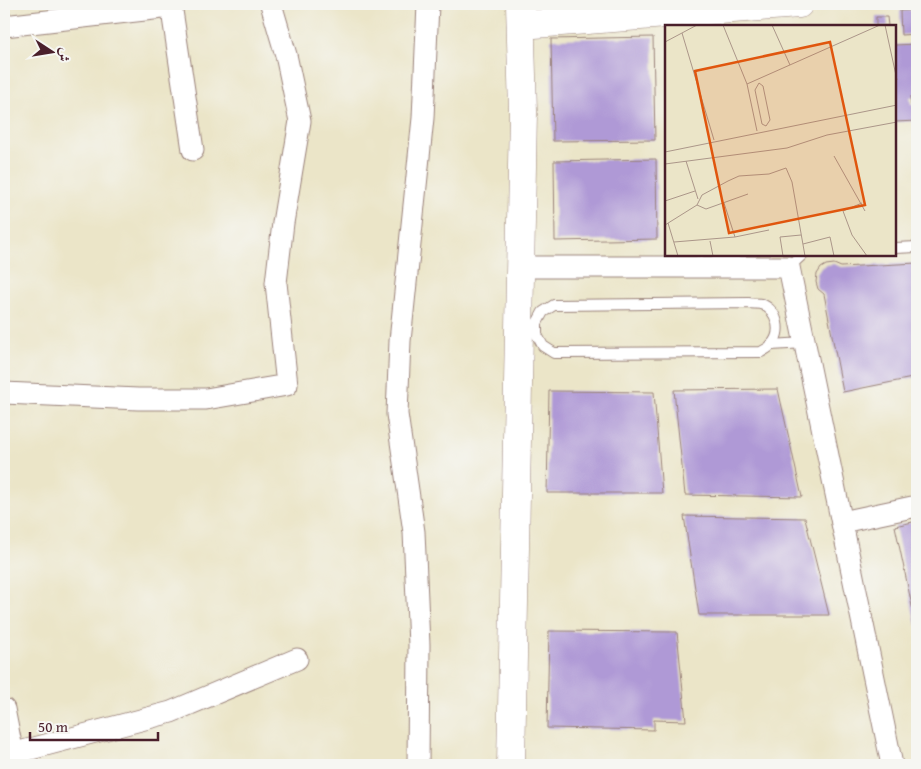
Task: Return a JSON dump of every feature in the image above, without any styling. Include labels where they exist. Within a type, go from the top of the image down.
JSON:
[{"type":"street","points":[[4,393],[138,399],[206,399],[287,385],[276,282],[283,223],[300,121],[286,55],[271,4]]},
{"type":"street","points":[[418,765],[419,645],[414,532],[398,414],[400,341],[424,118],[428,4]]},
{"type":"street","points":[[511,765],[531,346],[520,267],[524,112],[521,14],[799,4]]},
{"type":"street","points":[[4,26],[171,5],[193,150]]},
{"type":"street","points":[[520,267],[796,261],[805,343],[892,765]]},
{"type":"street","points":[[842,522],[917,506]]},
{"type":"street","points":[[4,709],[8,755],[171,712],[297,659]]},
{"type":"lane","points":[[896,248],[917,247]]},
{"type":"lane","points":[[730,304],[761,304],[772,311],[777,322],[777,334],[771,345],[761,352],[749,353],[585,354],[554,353],[531,346],[537,335],[538,323],[543,312],[554,305],[730,304]]},
{"type":"lane","points":[[771,345],[805,343]]},
{"type":"building","points":[[917,10],[917,34],[901,35],[900,11]]},
{"type":"building","points":[[876,17],[887,17],[888,25],[876,25]]},
{"type":"building","points":[[653,37],[655,140],[553,141],[551,39]]},
{"type":"building","points":[[917,44],[917,96],[910,97],[911,105],[917,105],[917,121],[896,122],[896,45]]},
{"type":"building","points":[[656,159],[657,239],[555,241],[554,161]]},
{"type":"building","points":[[917,263],[917,377],[843,392],[824,294],[818,289],[816,282],[817,274],[826,265],[834,264],[841,267]]},
{"type":"building","points":[[778,389],[802,497],[685,495],[674,390]]},
{"type":"building","points":[[549,391],[654,392],[662,493],[547,493]]},
{"type":"building","points":[[684,516],[805,518],[829,615],[699,615]]},
{"type":"building","points":[[917,521],[917,625],[916,625],[895,526]]},
{"type":"building","points":[[549,631],[677,632],[686,721],[654,720],[654,730],[547,728]]}]
